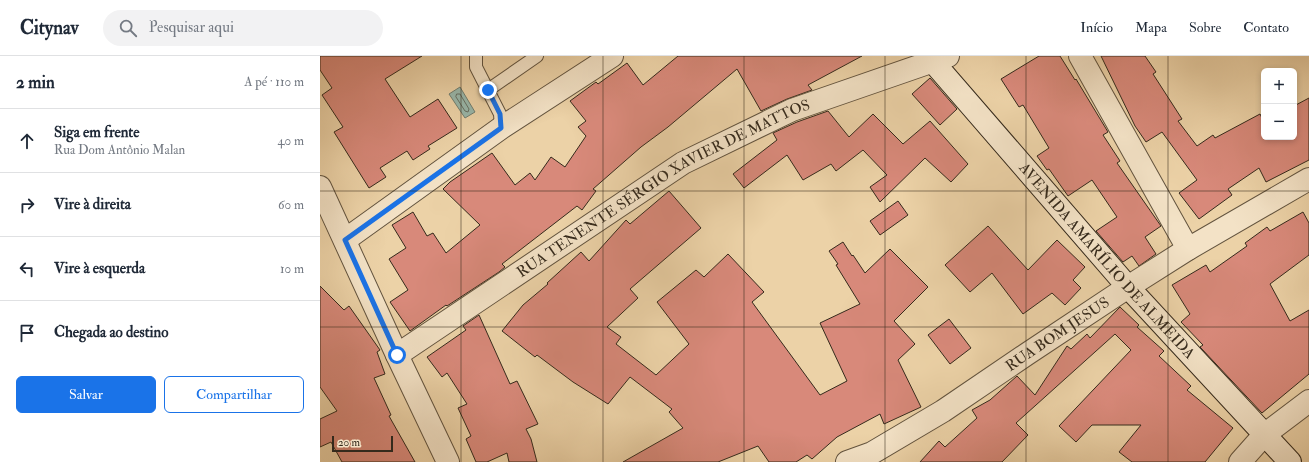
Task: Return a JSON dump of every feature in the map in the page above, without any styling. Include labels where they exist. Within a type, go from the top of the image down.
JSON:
[{"type":"street","points":[[345,240],[501,128],[612,56]]},
{"type":"street","points":[[1080,56],[1188,249]]},
{"type":"street","name":"AVENIDA AMARÍLIO DE ALMEIDA","points":[[936,58],[1128,287],[1290,462]]},
{"type":"street","name":"RUA TENENTE SÉRGIO XAVIER DE MATTOS","points":[[397,355],[683,163],[792,110],[936,58]]},
{"type":"street","name":"RUA BOM JESUS","points":[[847,462],[872,453],[943,411],[1128,287],[1188,249],[1309,180]]},
{"type":"street","points":[[320,187],[448,462]]},
{"type":"street","points":[[1240,462],[1264,435],[1309,401]]},
{"type":"lane","points":[[476,56],[476,67],[500,114],[501,128]]},
{"type":"lane","points":[[488,90],[537,56]]},
{"type":"water","points":[[460,87],[475,112],[465,118],[449,94]]},
{"type":"building","points":[[320,56],[422,56],[385,79],[410,117],[438,99],[457,128],[428,146],[430,149],[413,160],[407,151],[380,168],[386,177],[369,188],[334,132],[343,127],[322,95],[332,88],[320,70]]},
{"type":"building","points":[[678,56],[862,56],[808,85],[812,90],[761,111],[737,69],[668,127],[641,147],[593,189],[596,191],[582,210],[577,206],[502,264],[505,267],[499,272],[447,306],[446,305],[410,331],[390,302],[408,290],[389,259],[406,248],[392,225],[413,212],[427,236],[433,233],[446,253],[480,225],[443,189],[450,182],[492,153],[515,185],[530,173],[535,180],[551,157],[565,167],[586,136],[578,127],[586,121],[570,101],[596,82],[598,84],[627,63],[643,85]]},
{"type":"building","points":[[1039,56],[1060,56],[1075,80],[1076,79],[1108,132],[1103,135],[1120,161],[1117,163],[1161,226],[1145,237],[1156,254],[1139,266],[1132,256],[1123,262],[1096,231],[1117,217],[1092,180],[1068,196],[1049,169],[1047,170],[1037,156],[1049,148],[1023,105],[1019,107],[1001,79]]},
{"type":"building","points":[[1101,56],[1145,56],[1156,72],[1153,74],[1182,119],[1178,121],[1197,146],[1213,135],[1215,138],[1260,114],[1261,140],[1297,140],[1297,104],[1309,98],[1309,160],[1266,182],[1259,168],[1228,189],[1232,195],[1199,219],[1179,193],[1197,180],[1162,132],[1146,142],[1135,126]]},
{"type":"building","points":[[930,78],[957,109],[940,125],[912,94]]},
{"type":"building","points":[[828,111],[849,137],[873,114],[903,144],[930,121],[968,164],[951,182],[925,158],[880,202],[870,187],[887,175],[863,150],[836,171],[831,164],[803,180],[787,155],[744,188],[733,174],[777,140],[773,133],[797,122]]},
{"type":"building","points":[[669,191],[701,228],[630,289],[638,298],[607,327],[621,337],[616,344],[656,375],[689,344],[657,302],[696,270],[704,277],[728,254],[764,292],[752,302],[820,395],[847,381],[820,323],[860,304],[836,265],[838,264],[829,251],[843,242],[865,273],[890,249],[928,287],[894,321],[915,344],[898,360],[921,407],[884,424],[880,414],[837,437],[812,459],[807,455],[796,462],[769,462],[758,446],[718,462],[623,462],[683,428],[669,412],[672,409],[630,377],[608,404],[573,382],[537,355],[535,357],[502,331],[523,305],[548,284],[547,283],[581,252],[589,261],[626,220],[630,224]]},
{"type":"building","points":[[898,201],[908,215],[880,235],[870,221]]},
{"type":"building","points":[[1303,212],[1309,223],[1309,255],[1270,284],[1290,321],[1309,310],[1309,374],[1262,413],[1200,347],[1203,345],[1181,322],[1190,314],[1172,285],[1206,265],[1210,272],[1247,246],[1245,243],[1267,227],[1270,231]]},
{"type":"building","points":[[988,226],[1028,270],[1057,240],[1085,267],[1073,280],[1081,288],[1065,305],[1052,293],[1023,314],[992,273],[970,292],[945,265]]},
{"type":"building","points":[[320,286],[344,310],[349,306],[380,350],[377,352],[385,374],[374,378],[391,415],[389,416],[415,462],[342,462],[331,442],[320,447],[320,419],[337,411],[320,387]]},
{"type":"building","points":[[1120,307],[1139,325],[1137,327],[1164,351],[1159,356],[1191,386],[1187,390],[1233,428],[1205,462],[1132,462],[1119,452],[1141,425],[1092,425],[1076,442],[1059,426],[1131,350],[1115,334],[1016,423],[1028,435],[1002,462],[920,462],[939,441],[945,447],[977,418],[972,410],[990,400],[1017,376],[1035,395],[1067,346],[1071,349],[1087,334],[1090,338]]},
{"type":"building","points":[[479,315],[510,384],[517,381],[538,424],[526,429],[531,439],[537,462],[509,462],[507,453],[487,462],[476,462],[466,439],[471,436],[458,408],[467,404],[447,373],[442,377],[427,357],[466,330],[463,326]]},
{"type":"building","points":[[949,319],[971,348],[950,364],[928,335]]},
{"type":"route","points":[[397,355],[345,240],[501,128],[500,114],[488,90]]}]
